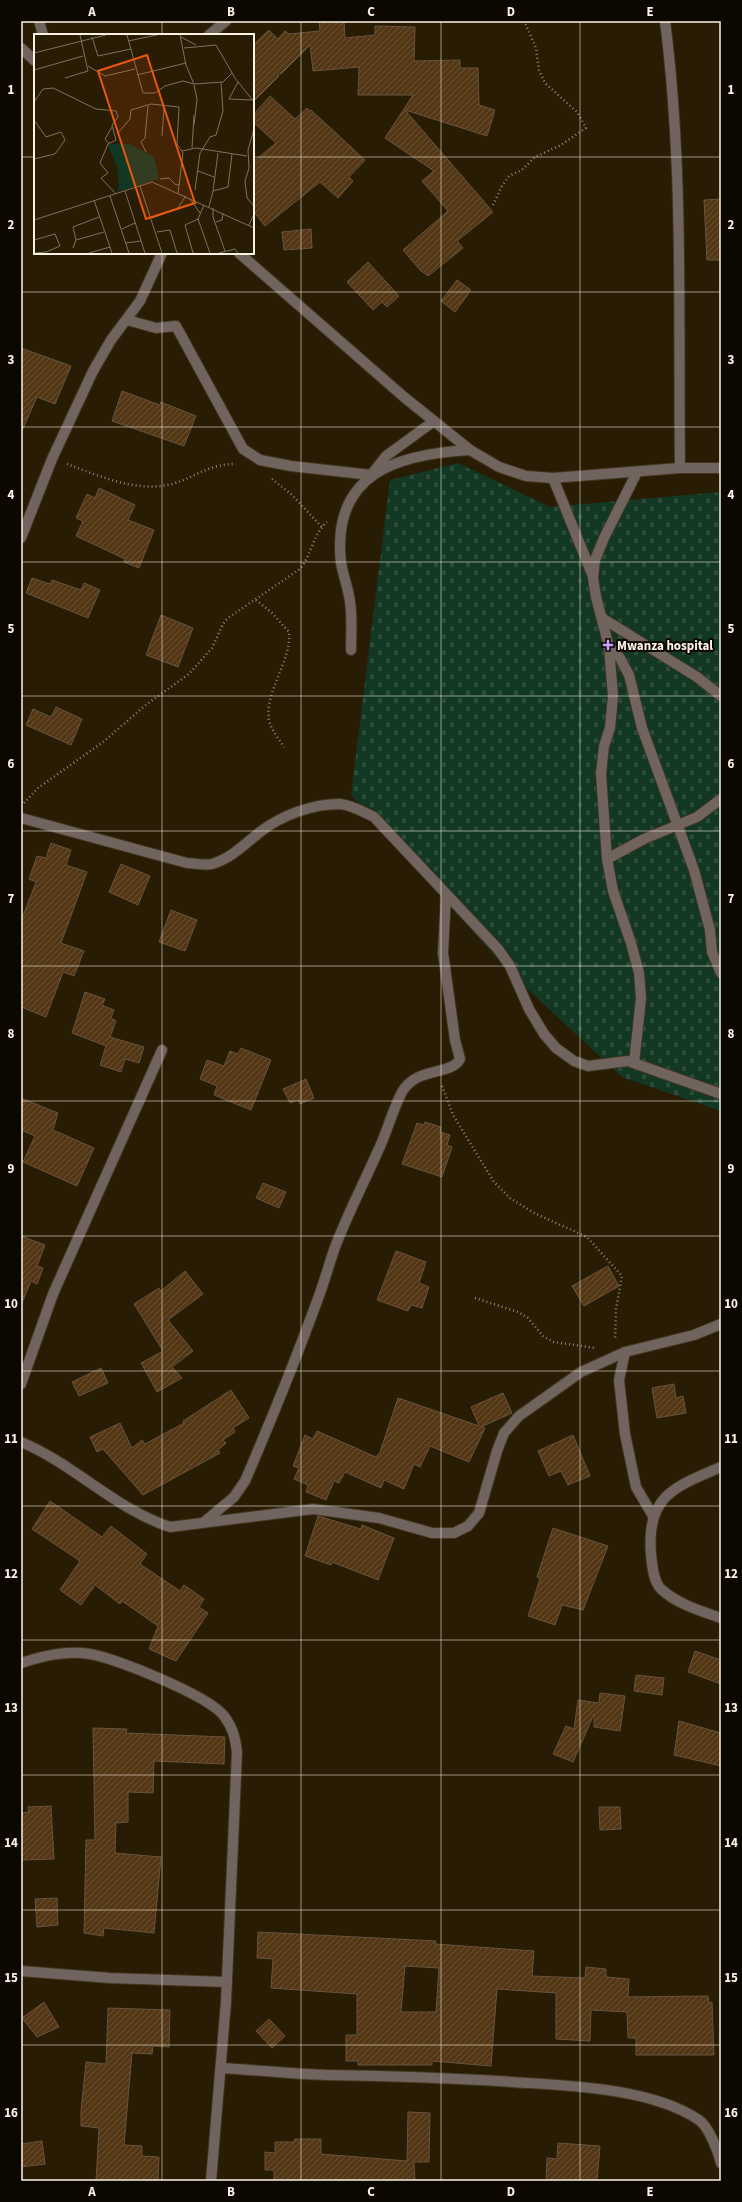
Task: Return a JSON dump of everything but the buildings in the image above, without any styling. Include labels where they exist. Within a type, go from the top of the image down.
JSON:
[{"type":"street","points":[[39,21],[43,34]]},
{"type":"street","points":[[210,34],[226,21]]},
{"type":"street","points":[[665,21],[675,110],[678,187],[680,468]]},
{"type":"street","points":[[21,48],[34,60]]},
{"type":"street","points":[[21,538],[52,459],[100,359],[140,301],[162,254]]},
{"type":"street","points":[[240,254],[434,421],[470,450],[499,467],[526,476],[553,478],[680,468],[721,468]]},
{"type":"street","points":[[127,320],[156,328],[176,326],[243,449],[260,460],[291,466],[371,475],[420,455],[470,450]]},
{"type":"street","points":[[351,650],[352,622],[349,596],[341,564],[340,538],[344,511],[354,493],[386,456],[434,421]]},
{"type":"street","points":[[593,578],[595,560],[604,538],[637,472]]},
{"type":"street","points":[[553,478],[593,578],[596,597],[609,646],[612,712],[604,746],[601,774],[606,859],[613,891],[631,943],[639,973],[641,998],[634,1063]]},
{"type":"street","points":[[602,618],[697,677],[721,696]]},
{"type":"street","points":[[609,646],[620,658],[628,675],[642,728],[694,870],[710,930],[712,952],[721,972]]},
{"type":"street","points":[[606,859],[677,824],[697,817],[721,799]]},
{"type":"street","points":[[21,818],[187,863],[211,864],[227,858],[262,831],[284,818],[314,807],[341,804],[357,808],[374,817],[498,949],[510,966],[529,1009],[544,1034],[556,1048],[574,1061],[588,1066],[621,1061],[634,1063],[721,1094]]},
{"type":"street","points":[[200,1524],[234,1497],[244,1481],[316,1304],[334,1249],[382,1143],[402,1092],[415,1078],[437,1070],[448,1069],[458,1064],[460,1059],[460,1054],[454,1040],[443,953],[446,894]]},
{"type":"street","points":[[21,1384],[53,1294],[162,1050]]},
{"type":"street","points":[[21,1442],[67,1468],[152,1521],[170,1527],[313,1509],[379,1518],[432,1533],[454,1533],[468,1526],[479,1513],[496,1451],[504,1433],[519,1416],[582,1372],[625,1352],[694,1335],[721,1324]]},
{"type":"street","points":[[625,1352],[619,1380],[624,1426],[636,1486],[654,1516]]},
{"type":"street","points":[[721,1467],[675,1489],[662,1500],[654,1516],[650,1535],[652,1568],[660,1588],[680,1602],[721,1618]]},
{"type":"street","points":[[21,1663],[62,1653],[90,1654],[147,1673],[198,1697],[223,1714],[235,1732],[237,1752],[227,1982],[222,2068],[211,2181]]},
{"type":"street","points":[[21,1971],[110,1978],[227,1982]]},
{"type":"street","points":[[222,2068],[326,2075],[416,2076],[513,2082],[586,2087],[636,2096],[669,2105],[700,2121],[717,2147],[721,2163]]},
{"type":"path","points":[[493,205],[502,186],[509,176],[522,170],[535,157],[561,145],[586,128],[577,112],[545,83],[538,70],[536,48],[524,21]]},
{"type":"path","points":[[52,459],[119,482],[140,486],[173,484],[203,470],[223,464],[238,464]]},
{"type":"path","points":[[266,476],[291,494],[322,527]]},
{"type":"path","points":[[21,808],[38,788],[103,742],[147,704],[189,674],[212,648],[222,624],[228,618],[300,569],[308,559],[316,536],[322,527],[344,511]]},
{"type":"path","points":[[256,600],[283,623],[289,632],[289,646],[274,689],[269,719],[284,747]]},
{"type":"path","points":[[437,1070],[453,1116],[494,1182],[510,1198],[534,1213],[587,1237],[622,1276],[616,1309],[615,1351],[625,1352]]},
{"type":"path","points":[[475,1298],[518,1312],[528,1318],[544,1337],[554,1342],[598,1349]]},
{"type":"green space","points":[[458,463],[550,507],[721,492],[721,1111],[622,1077],[508,971],[351,795],[390,480]]},
{"type":"place","name":"Mwanza hospital","points":[[608,645]]}]
